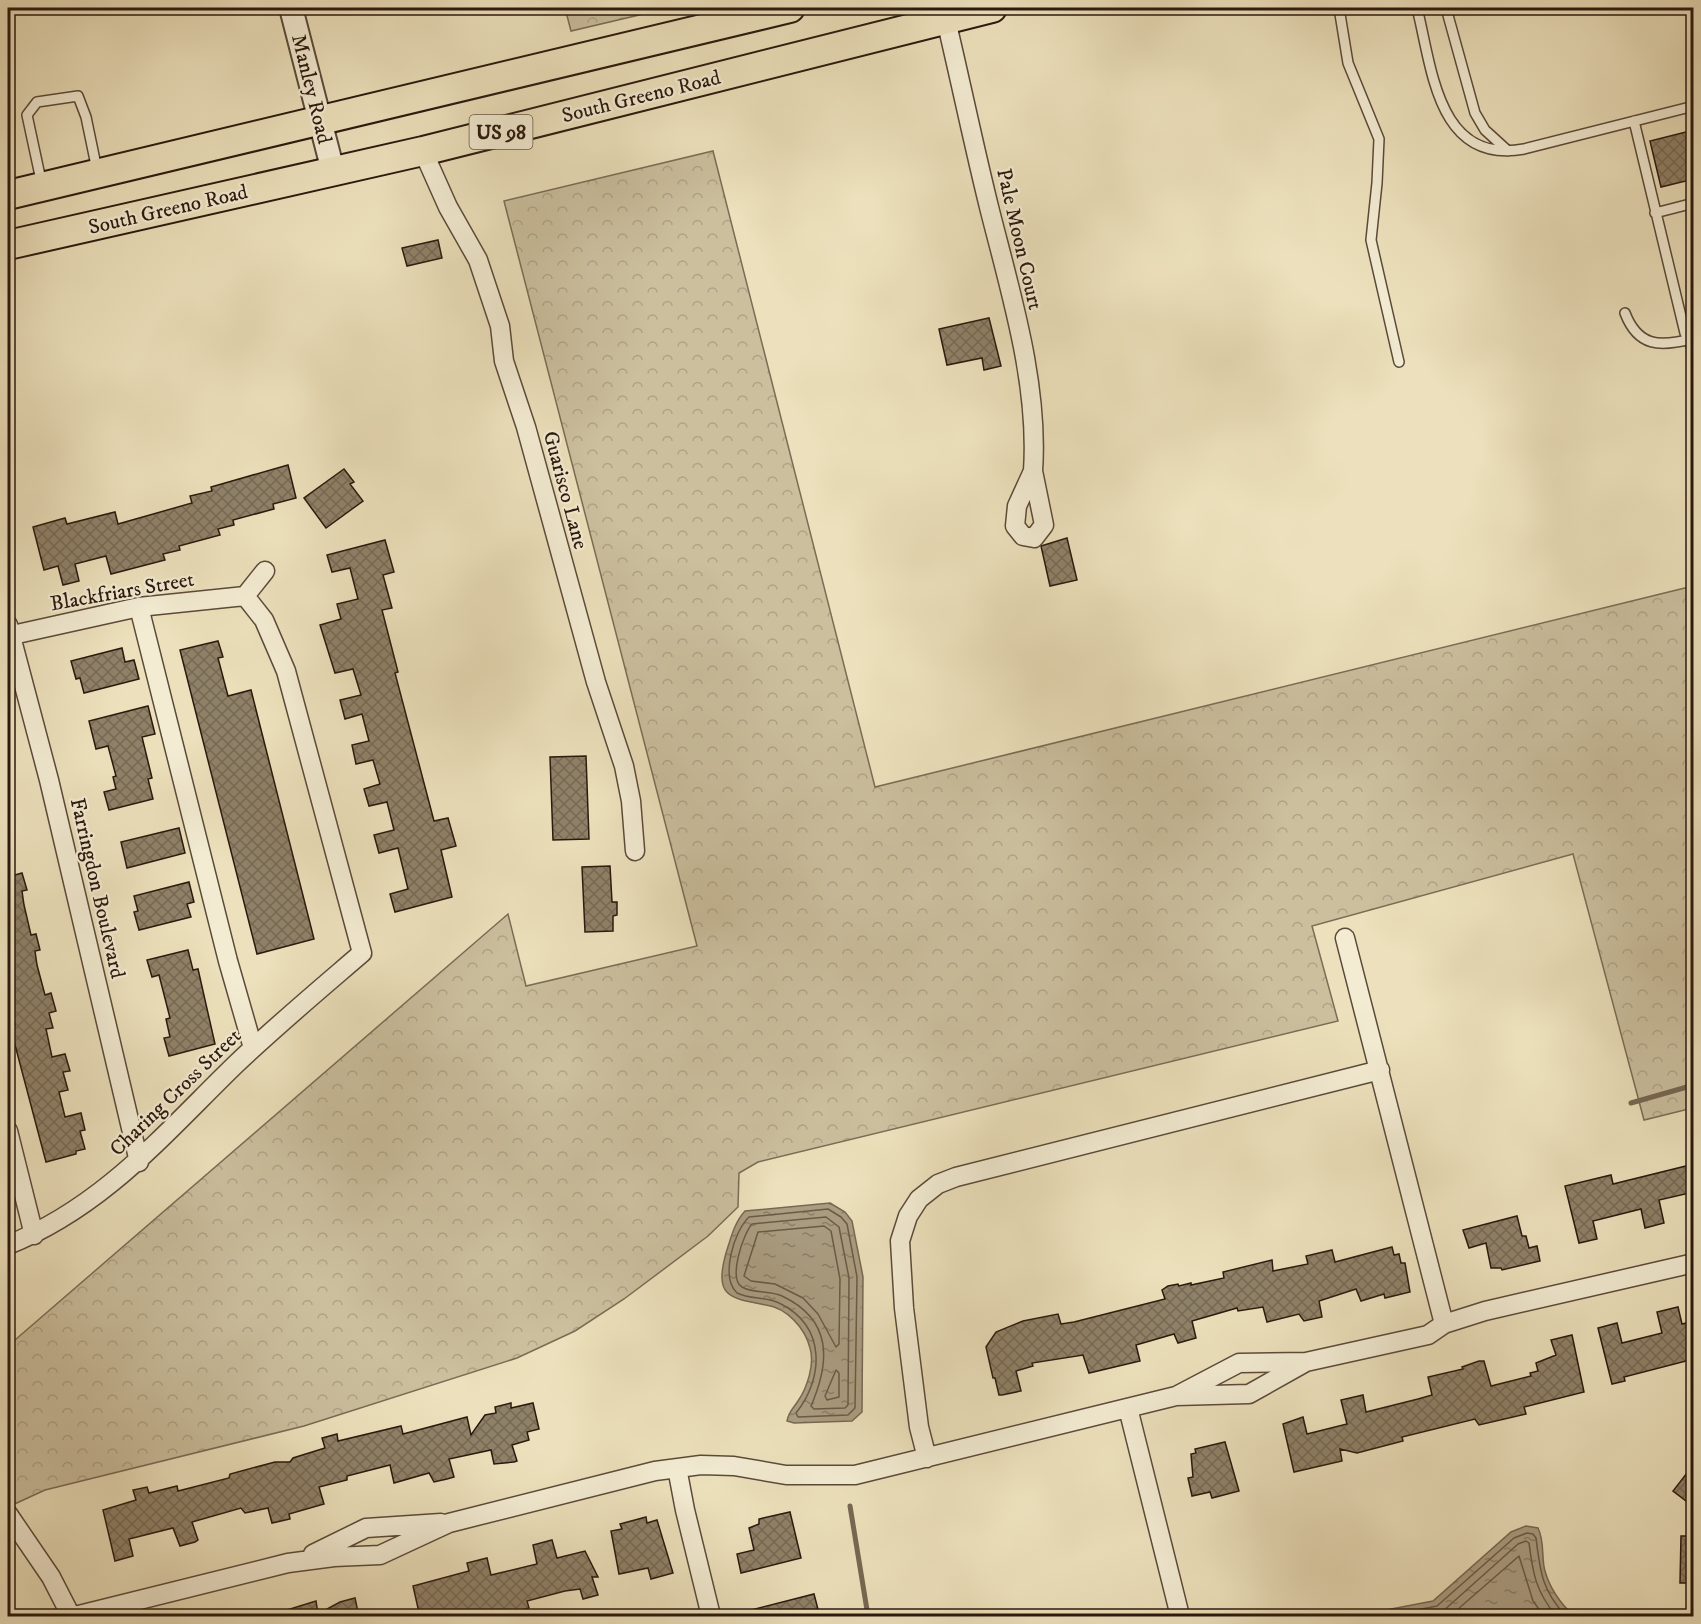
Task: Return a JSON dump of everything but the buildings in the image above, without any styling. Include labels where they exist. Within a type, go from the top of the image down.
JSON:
[{"type":"main road","name":"US 98","points":[[8,195],[790,8]]},
{"type":"main road","name":"South Greeno Road","points":[[8,245],[423,151],[992,8]]},
{"type":"street","name":"Manley Road","points":[[291,8],[333,171]]},
{"type":"street","name":"Pale Moon Court","points":[[945,20],[1008,282],[1033,400],[1035,436],[1033,471]]},
{"type":"street","name":"Guarisco Lane","points":[[423,151],[448,207],[478,260],[501,326],[504,361],[526,427],[596,682],[624,766],[631,801],[635,851]]},
{"type":"street","points":[[245,596],[265,570]]},
{"type":"street","name":"Blackfriars Street","points":[[8,632],[139,607],[245,596]]},
{"type":"street","name":"Charing Cross Street","points":[[8,1245],[34,1235],[86,1204],[138,1162],[253,1048],[362,953],[286,671],[264,620],[245,596]]},
{"type":"street","points":[[139,607],[228,961],[253,1048]]},
{"type":"street","name":"Farringdon Boulevard","points":[[8,632],[52,791],[138,1162]]},
{"type":"street","points":[[1345,938],[1444,1324]]},
{"type":"street","points":[[927,1458],[919,1427],[905,1319],[900,1241],[908,1216],[919,1199],[938,1184],[956,1177],[1380,1070]]},
{"type":"street","points":[[8,1131],[34,1235]]},
{"type":"street","points":[[1176,1396],[1232,1365],[1247,1362],[1306,1362],[1428,1335],[1444,1324],[1485,1311],[1694,1263]]},
{"type":"street","points":[[288,1563],[334,1557],[380,1555],[449,1523],[654,1471],[701,1465],[734,1466],[786,1475],[855,1475],[1176,1396],[1250,1394],[1306,1362]]},
{"type":"street","points":[[1128,1408],[1180,1617]]},
{"type":"street","points":[[677,1468],[684,1510],[711,1617]]},
{"type":"street","points":[[8,1514],[51,1577],[70,1617]]},
{"type":"street","points":[[75,1617],[288,1563],[330,1547],[366,1528],[449,1523]]},
{"type":"lane","points":[[1339,8],[1348,63],[1379,139],[1371,240],[1399,362]]},
{"type":"lane","points":[[1418,8],[1441,107],[1451,125],[1464,137],[1481,146],[1508,151],[1524,149],[1694,106]]},
{"type":"lane","points":[[1446,8],[1475,113],[1485,130],[1508,151]]},
{"type":"lane","points":[[42,187],[27,115],[37,102],[78,96],[86,117],[98,174]]},
{"type":"lane","points":[[1634,121],[1655,213],[1694,351]]},
{"type":"lane","points":[[1655,213],[1694,203]]},
{"type":"lane","points":[[1625,313],[1635,332],[1652,342],[1691,339]]},
{"type":"green space","points":[[565,8],[669,8],[571,31]]},
{"type":"green space","points":[[713,151],[875,787],[1693,586],[1693,1108],[1644,1120],[1573,854],[1312,926],[1338,1021],[758,1162],[739,1173],[738,1207],[708,1236],[624,1299],[575,1331],[517,1358],[304,1426],[45,1490],[8,1507],[8,1346],[508,914],[526,986],[697,946],[504,201]]},
{"type":"water","points":[[830,1203],[845,1212],[852,1221],[863,1277],[862,1412],[852,1421],[794,1423],[787,1421],[804,1389],[811,1368],[808,1341],[794,1320],[781,1310],[742,1300],[728,1293],[722,1279],[723,1268],[733,1231],[745,1211]]},
{"type":"water","points":[[1526,1526],[1538,1528],[1547,1578],[1556,1596],[1574,1616],[1375,1616],[1386,1610],[1433,1601],[1511,1532]]},
{"type":"waterway","points":[[1631,1103],[1694,1085]]},
{"type":"waterway","points":[[850,1506],[868,1616]]}]
